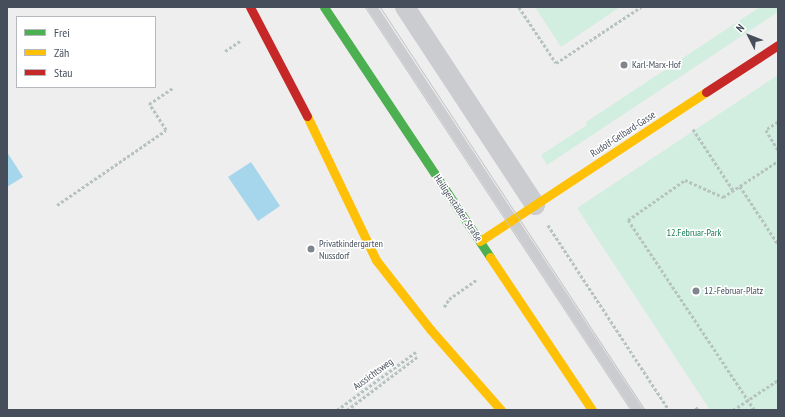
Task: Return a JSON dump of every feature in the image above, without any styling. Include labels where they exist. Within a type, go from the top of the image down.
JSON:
[{"type":"street","points":[[250,7],[291,84],[376,260],[430,329],[501,410]]},
{"type":"street","name":"Heiligenstädter Straße","points":[[324,7],[592,410]]},
{"type":"street","points":[[405,7],[535,205]]},
{"type":"street","name":"Rudolf-Gelbard-Gasse","points":[[480,241],[778,45]]},
{"type":"lane","points":[[372,7],[638,410]]},
{"type":"path","points":[[519,7],[556,63],[641,7]]},
{"type":"path","points":[[225,51],[235,44]]},
{"type":"path","points":[[57,205],[166,130],[149,104],[173,88]]},
{"type":"path","points":[[680,110],[733,190]]},
{"type":"path","points":[[778,122],[766,130],[778,150]]},
{"type":"path","points":[[754,410],[628,220],[685,180],[723,197],[778,161]]},
{"type":"path","points":[[740,186],[778,244]]},
{"type":"path","points":[[535,205],[669,410]]},
{"type":"path","points":[[442,310],[449,300],[480,278]]},
{"type":"path","name":"Aussichtsweg","points":[[337,410],[417,350]]},
{"type":"path","name":"Aussichtsweg","points":[[347,410],[417,357]]},
{"type":"path","points":[[733,410],[778,380]]},
{"type":"green space","points":[[535,7],[620,7],[561,47]]},
{"type":"green space","points":[[760,7],[778,7],[778,12],[547,165],[541,155],[587,125],[586,122]]},
{"type":"green space","name":"12.Februar-Park","points":[[778,75],[778,410],[710,410],[577,208]]},
{"type":"water","points":[[7,152],[23,177],[7,187]]},
{"type":"water","points":[[251,162],[280,206],[258,221],[228,177]]},
{"type":"tram line","points":[[365,7],[631,410]]},
{"type":"tram line","points":[[380,7],[645,410]]},
{"type":"traffic: fast","points":[[324,7],[490,257]]},
{"type":"traffic: slow","points":[[480,241],[706,92]]},
{"type":"traffic: slow","points":[[307,116],[376,260],[430,329],[501,410]]},
{"type":"traffic: slow","points":[[490,257],[592,410]]},
{"type":"traffic: jam","points":[[250,7],[307,116]]},
{"type":"traffic: jam","points":[[706,92],[778,45]]},
{"type":"place","name":"Karl-Marx-Hof","points":[[624,65]]},
{"type":"place","name":"Privatkindergarten Nussdorf","points":[[311,249]]},
{"type":"place","name":"12.-Februar-Platz","points":[[696,291]]}]
